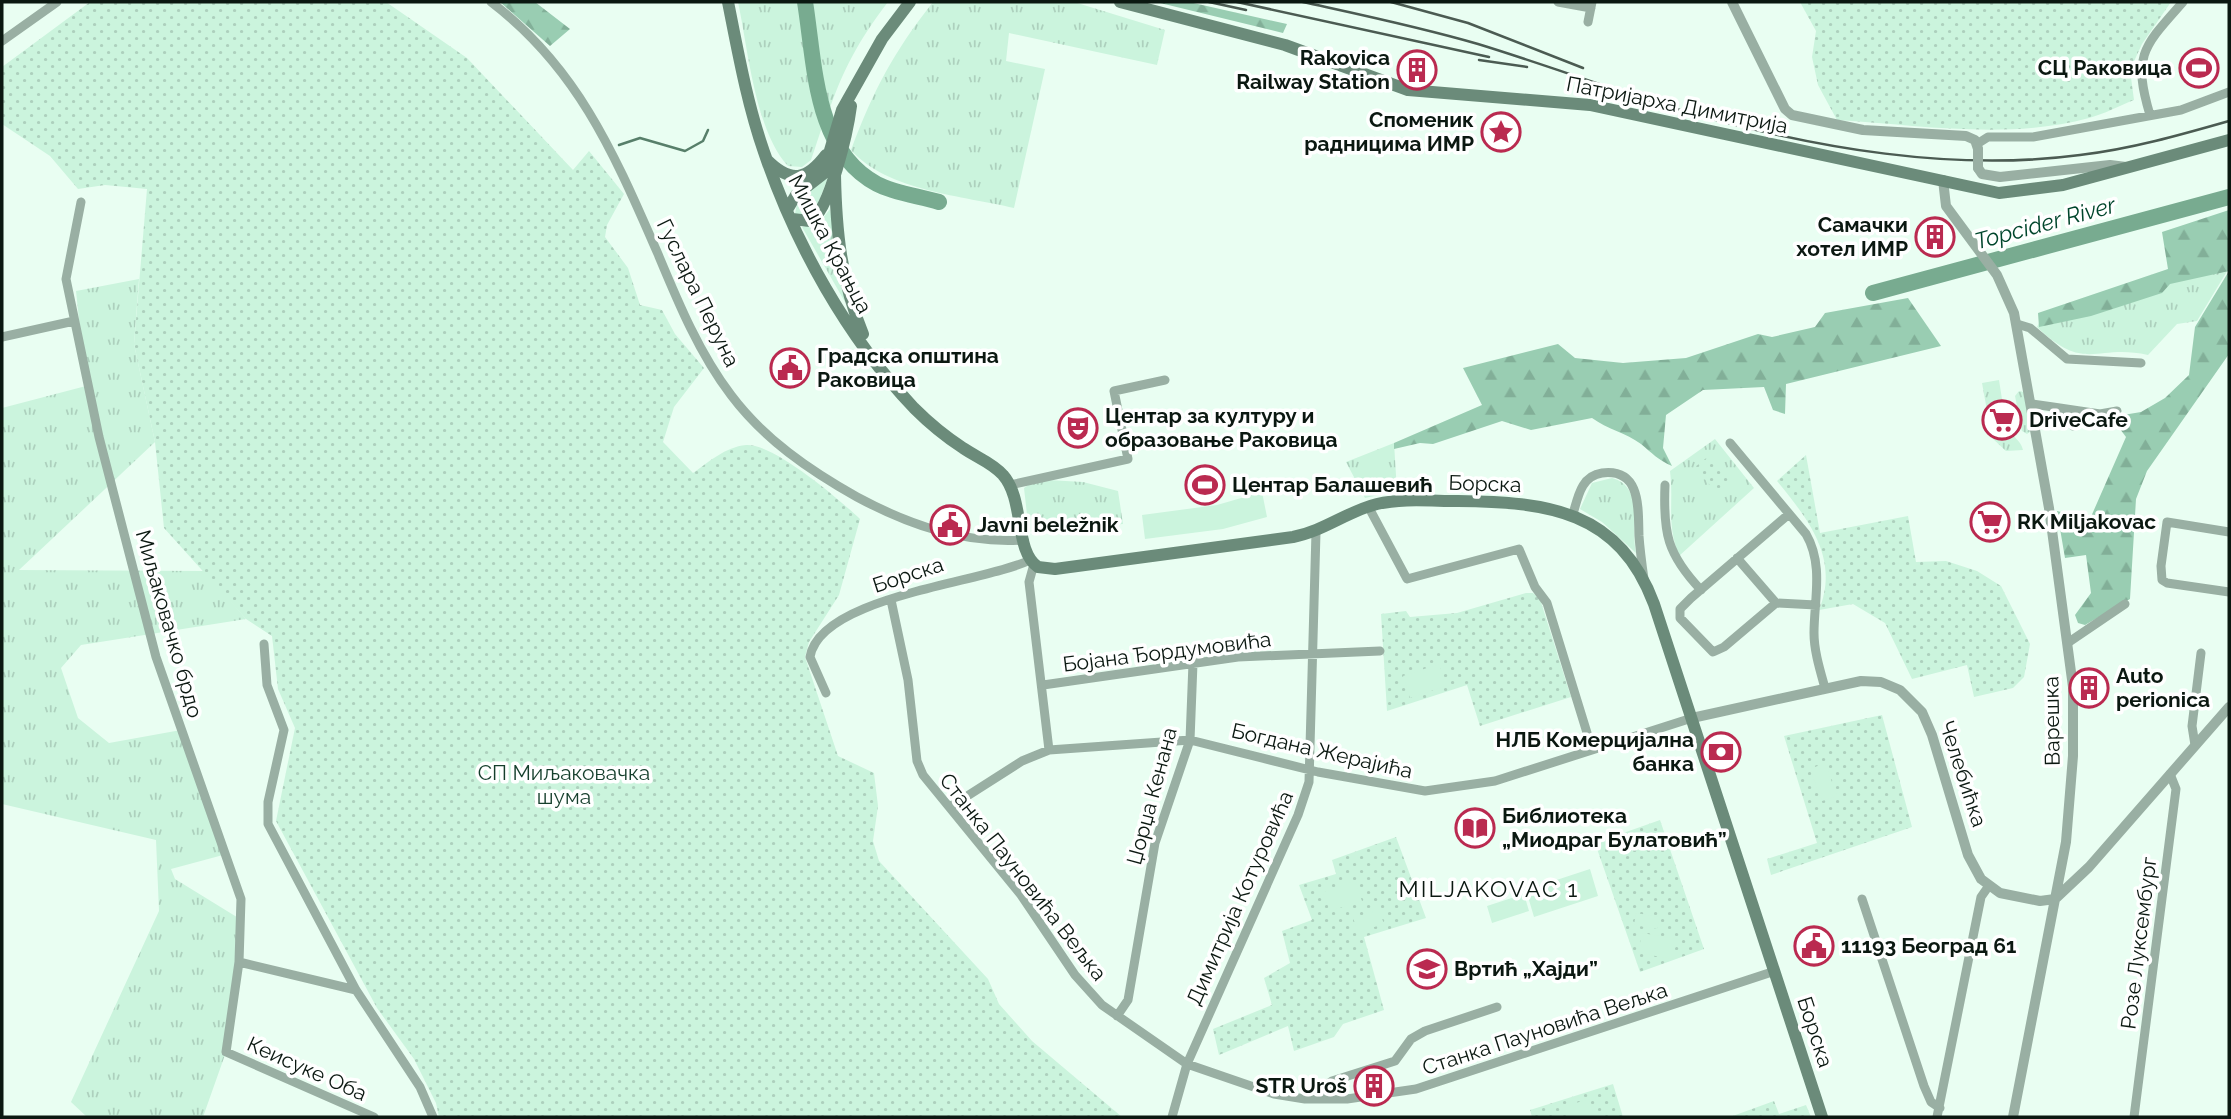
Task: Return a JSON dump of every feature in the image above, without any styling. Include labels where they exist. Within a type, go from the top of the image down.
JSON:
[{"type":"main road","name":"Мишка Крањца","points":[[727,2],[751,110],[766,159],[831,295],[872,355],[921,415],[957,444],[999,471],[1010,485]]},
{"type":"main road","points":[[852,95],[835,174],[816,218],[810,221],[790,214],[796,195],[823,174],[842,110],[882,40],[910,2]]},
{"type":"main road","name":"Патријарха Димитрија","points":[[1120,2],[1285,45],[1415,92],[1592,105],[2010,192],[2051,187],[2133,168],[2229,140]]},
{"type":"main road","points":[[766,159],[783,173],[803,175],[816,168],[830,149]]},
{"type":"main road","points":[[835,174],[836,232],[843,274],[856,318],[872,355]]},
{"type":"main road","points":[[1010,485],[1018,504],[1024,540],[1032,562]]},
{"type":"main road","name":"Борска","points":[[1032,562],[1055,569],[1315,532],[1368,506],[1391,502],[1504,503],[1573,514],[1613,539],[1644,581],[1692,718],[1822,1117]]},
{"type":"street","points":[[2,41],[57,2]]},
{"type":"street","name":"Гуслара Перуна","points":[[491,2],[543,48],[577,90],[608,145],[696,337],[728,391],[763,432],[814,470],[902,519],[936,531],[971,537],[1024,540]]},
{"type":"street","points":[[1558,2],[1591,5],[1588,22]]},
{"type":"street","points":[[1732,2],[1785,109],[1799,118],[1863,130],[1966,136],[1977,146],[1978,168],[1982,174],[2000,177],[2110,165],[2133,168]]},
{"type":"street","points":[[2150,115],[2140,81],[2141,64],[2148,44],[2183,2]]},
{"type":"street","points":[[1977,146],[1988,137],[2033,137],[2192,107],[2229,92]]},
{"type":"street","name":"Варешка","points":[[1943,180],[1946,205],[1997,275],[2008,295],[2017,324],[2069,642],[2073,756],[2064,858],[2013,1117]]},
{"type":"street","name":"Миљаковачко брдо","points":[[81,202],[66,279],[99,437],[147,627],[241,900],[239,962],[226,1052]]},
{"type":"street","points":[[2,337],[74,321]]},
{"type":"street","points":[[2017,324],[2027,326],[2067,359],[2141,363]]},
{"type":"street","points":[[1010,485],[1128,459],[1114,391],[1166,380]]},
{"type":"street","points":[[2032,404],[2100,414],[2118,411]]},
{"type":"street","points":[[2053,407],[2073,426]]},
{"type":"street","points":[[1730,443],[1813,547],[1817,569],[1815,641],[1825,688]]},
{"type":"street","points":[[1573,514],[1579,492],[1591,477],[1610,473],[1627,480],[1638,496],[1644,581]]},
{"type":"street","points":[[1665,485],[1664,523],[1670,548],[1680,567],[1701,590]]},
{"type":"street","points":[[1368,506],[1407,579],[1519,549],[1535,587],[1546,603],[1592,749]]},
{"type":"street","points":[[1789,514],[1680,609],[1679,614],[1709,651],[1724,647],[1776,603],[1816,605]]},
{"type":"street","points":[[2229,532],[2167,522],[2161,566],[2162,580],[2229,592]]},
{"type":"street","name":"Димитрија Котуровића","points":[[1172,1117],[1187,1064],[1298,815],[1311,770],[1315,532]]},
{"type":"street","points":[[1737,558],[1776,603]]},
{"type":"street","points":[[1032,562],[1028,582],[1043,685],[1049,750]]},
{"type":"street","name":"Борска","points":[[826,693],[810,657],[818,638],[829,627],[891,600],[950,580],[1011,569],[1032,562]]},
{"type":"street","name":"Станка Пауновића Вељка","points":[[891,600],[908,680],[917,761],[923,775],[1021,895],[1084,988],[1116,1016],[1187,1064],[1274,1094],[1327,1099],[1380,1096],[1416,1089],[1775,971]]},
{"type":"street","points":[[2069,642],[2125,604]]},
{"type":"street","points":[[264,644],[267,684],[284,730],[268,802],[268,824],[356,990],[420,1087],[433,1117]]},
{"type":"street","name":"Бојана Ђордумовића","points":[[1043,685],[1258,655],[1380,651]]},
{"type":"street","points":[[2195,745],[2192,726],[2201,653]]},
{"type":"street","name":"Џорџа Кенана","points":[[1116,1016],[1128,1000],[1155,843],[1190,740],[1193,663]]},
{"type":"street","name":"Челебићка","points":[[1692,718],[1861,681],[1881,682],[1900,690],[1917,706],[1932,735],[1971,863],[1988,887]]},
{"type":"street","points":[[1939,1113],[1981,897],[1988,887],[2000,893],[2040,901],[2058,897],[2089,867],[2229,707]]},
{"type":"street","name":"Богдана Жерајића","points":[[950,807],[1022,761],[1049,750],[1190,740],[1311,770],[1425,791],[1494,781],[1692,718]]},
{"type":"street","name":"Розе Луксембург","points":[[2134,1117],[2176,789],[2170,774]]},
{"type":"street","points":[[2064,858],[2073,867],[2089,867]]},
{"type":"street","points":[[1862,899],[1924,1086],[1939,1113]]},
{"type":"street","points":[[239,962],[356,990]]},
{"type":"street","points":[[1327,1099],[1327,1085],[1332,1081],[1395,1061],[1418,1035],[1497,1007]]},
{"type":"street","name":"Кеисуке Оба","points":[[226,1052],[374,1117]]},
{"type":"green space","name":"СП Миљаковачка шума","points":[[90,2],[386,2],[467,58],[573,170],[589,151],[624,194],[607,225],[605,237],[628,268],[640,305],[662,310],[675,334],[704,368],[674,407],[663,442],[693,473],[738,446],[758,447],[805,474],[860,519],[839,595],[809,642],[805,657],[838,756],[874,773],[878,806],[873,841],[879,861],[988,979],[999,1004],[1032,1041],[1122,1117],[439,1117],[436,1103],[414,1059],[377,1008],[276,821],[295,728],[278,689],[272,636],[246,619],[164,528],[155,442],[134,344],[147,189],[105,185],[78,189],[50,156],[2,124],[2,67]]},
{"type":"green space","points":[[500,2],[535,2],[570,29],[550,46]]},
{"type":"green space","points":[[738,2],[802,2],[823,124],[811,160],[802,167],[788,166],[768,132],[754,88]]},
{"type":"green space","points":[[808,2],[888,2],[852,56],[827,117]]},
{"type":"green space","points":[[933,2],[1074,2],[1165,30],[1157,65],[1009,33],[1006,61],[1045,69],[1014,208],[905,183],[866,164],[851,150],[886,72]]},
{"type":"green space","points":[[1156,2],[1189,2],[1287,24],[1283,33]]},
{"type":"green space","points":[[1800,2],[2171,2],[2142,44],[2130,70],[2134,100],[2095,116],[2058,125],[1995,130],[1837,120],[1818,85],[1812,57],[1816,31]]},
{"type":"green space","points":[[829,175],[813,216],[795,214],[798,198]]},
{"type":"green space","points":[[830,209],[845,302],[802,227],[820,222]]},
{"type":"green space","points":[[2229,210],[2229,271],[2170,284],[2162,293],[2091,316],[2039,327],[2038,313],[2168,269],[2162,232]]},
{"type":"green space","points":[[2229,268],[2197,321],[2177,324],[2148,355],[2130,352],[2091,354],[2068,350],[2037,327],[2040,321],[2171,277]]},
{"type":"green space","points":[[2229,271],[2229,354],[2147,471],[2136,499],[2130,599],[2085,625],[2078,623],[2075,615],[2091,593],[2086,555],[2065,558],[2057,511],[2090,519],[2126,437],[2111,417],[2141,412],[2165,398],[2189,375],[2195,327]]},
{"type":"green space","points":[[139,279],[134,344],[155,442],[19,570],[205,571],[246,619],[81,645],[61,668],[78,718],[109,743],[181,730],[223,855],[171,869],[175,879],[240,919],[226,1052],[203,1117],[87,1117],[71,1102],[159,911],[156,840],[2,804],[2,408],[86,386],[76,291]]},
{"type":"green space","points":[[1908,298],[1941,346],[1786,384],[1785,414],[1773,410],[1764,387],[1703,390],[1666,415],[1663,448],[1672,466],[1635,440],[1592,418],[1531,430],[1502,421],[1433,444],[1420,443],[1394,449],[1394,443],[1482,405],[1463,368],[1558,344],[1575,358],[1623,363],[1686,358],[1758,334],[1772,337],[1815,327],[1825,313]]},
{"type":"green space","points":[[1999,380],[2004,412],[1994,414],[1996,424],[2007,423],[2023,450],[2006,451],[1992,438],[1982,383]]},
{"type":"green space","points":[[2019,391],[2024,392],[2031,431],[2027,434],[2022,431],[2015,396]]},
{"type":"green space","points":[[1715,439],[1754,488],[1679,556],[1671,523],[1670,471]]},
{"type":"green space","points":[[1394,443],[1397,491],[1365,498],[1346,462]]},
{"type":"green space","points":[[1710,455],[1733,483],[1718,495],[1695,467]]},
{"type":"green space","points":[[1806,455],[1820,533],[1908,516],[1916,562],[1946,561],[1977,571],[2001,586],[2030,644],[2024,677],[2013,688],[1974,697],[1967,665],[1912,679],[1885,623],[1853,604],[1819,610],[1826,573],[1823,556],[1800,510],[1777,481]]},
{"type":"green space","points":[[1612,478],[1629,490],[1633,499],[1636,553],[1602,522],[1580,509],[1592,483]]},
{"type":"green space","points":[[1048,480],[1083,482],[1118,491],[1123,524],[1029,532],[1024,488],[1031,483]]},
{"type":"green space","points":[[1262,492],[1267,517],[1223,529],[1145,539],[1142,515],[1217,505]]},
{"type":"green space","points":[[1533,593],[1540,599],[1571,697],[1480,726],[1467,685],[1387,711],[1381,614],[1406,611],[1410,617],[1457,613]]},
{"type":"green space","points":[[1439,664],[1446,686],[1410,698],[1403,676]]},
{"type":"green space","points":[[1882,715],[1912,827],[1771,875],[1767,859],[1817,843],[1784,736]]},
{"type":"green space","points":[[1825,763],[1837,796],[1822,801],[1810,769]]},
{"type":"green space","points":[[1660,820],[1704,949],[1640,972],[1595,843]]},
{"type":"green space","points":[[1396,837],[1426,918],[1364,937],[1384,1010],[1343,1024],[1334,1037],[1294,1051],[1288,1026],[1219,1055],[1213,1029],[1272,1005],[1264,978],[1290,963],[1282,931],[1312,920],[1299,885],[1336,874],[1332,860]]},
{"type":"green space","points":[[1590,869],[1598,896],[1534,917],[1526,890]]},
{"type":"green space","points":[[1355,881],[1362,901],[1330,911],[1323,892]]},
{"type":"green space","points":[[1524,894],[1529,911],[1492,923],[1487,906]]},
{"type":"green space","points":[[1379,910],[1384,924],[1358,932],[1353,918]]},
{"type":"green space","points":[[1636,913],[1660,917],[1657,929],[1634,925]]},
{"type":"green space","points":[[1642,933],[1677,939],[1673,959],[1638,953]]},
{"type":"green space","points":[[1613,1084],[1623,1117],[1532,1117],[1530,1110]]},
{"type":"green space","points":[[1589,1099],[1595,1117],[1569,1117],[1566,1106]]},
{"type":"green space","points":[[1774,1101],[1779,1114],[1806,1105],[1811,1117],[1730,1117]]},
{"type":"waterway","name":"Topcider River","points":[[805,2],[821,104],[829,128],[841,150],[856,169],[877,184],[939,202]]},
{"type":"waterway","points":[[619,145],[640,138],[685,151],[703,141],[708,130]]},
{"type":"waterway","name":"Topcider River","points":[[1873,293],[2229,197]]},
{"type":"railway","points":[[1209,2],[1246,10]]},
{"type":"railway","points":[[1237,2],[1489,57]]},
{"type":"railway","points":[[1303,2],[1478,44],[1694,114],[1788,137],[1885,154],[1983,161],[2032,160],[2137,145],[2229,121]]},
{"type":"railway","points":[[1391,2],[1468,23],[1583,68]]},
{"type":"railway","points":[[1479,60],[1527,67]]},
{"type":"place","name":"СЦ Раковица","points":[[2199,68]]},
{"type":"place","name":"Rakovica Railway Station","points":[[1417,70]]},
{"type":"place","name":"Споменик радницима ИМР","points":[[1501,132]]},
{"type":"place","name":"Самачки хотел ИМР","points":[[1935,237]]},
{"type":"place","name":"Градска општина Раковица","points":[[790,368]]},
{"type":"place","name":"DriveCafe","points":[[2002,420]]},
{"type":"place","name":"Центар за културу и образовање Раковица","points":[[1078,428]]},
{"type":"place","name":"Центар Балашевић","points":[[1205,485]]},
{"type":"place","name":"RK Miljakovac","points":[[1990,522]]},
{"type":"place","name":"Javni beležnik","points":[[950,525]]},
{"type":"place","name":"Auto perionica","points":[[2089,688]]},
{"type":"place","name":"НЛБ Комерцијална банка","points":[[1721,752]]},
{"type":"place","name":"Библиотека „Миодраг Булатовић”","points":[[1475,828]]},
{"type":"place","name":"11193 Београд 61","points":[[1814,946]]},
{"type":"place","name":"Вртић „Хајди”","points":[[1427,969]]},
{"type":"place","name":"STR Uroš","points":[[1374,1086]]},
{"type":"district","name":"MILJAKOVAC 1","points":[[1489,889]]}]
